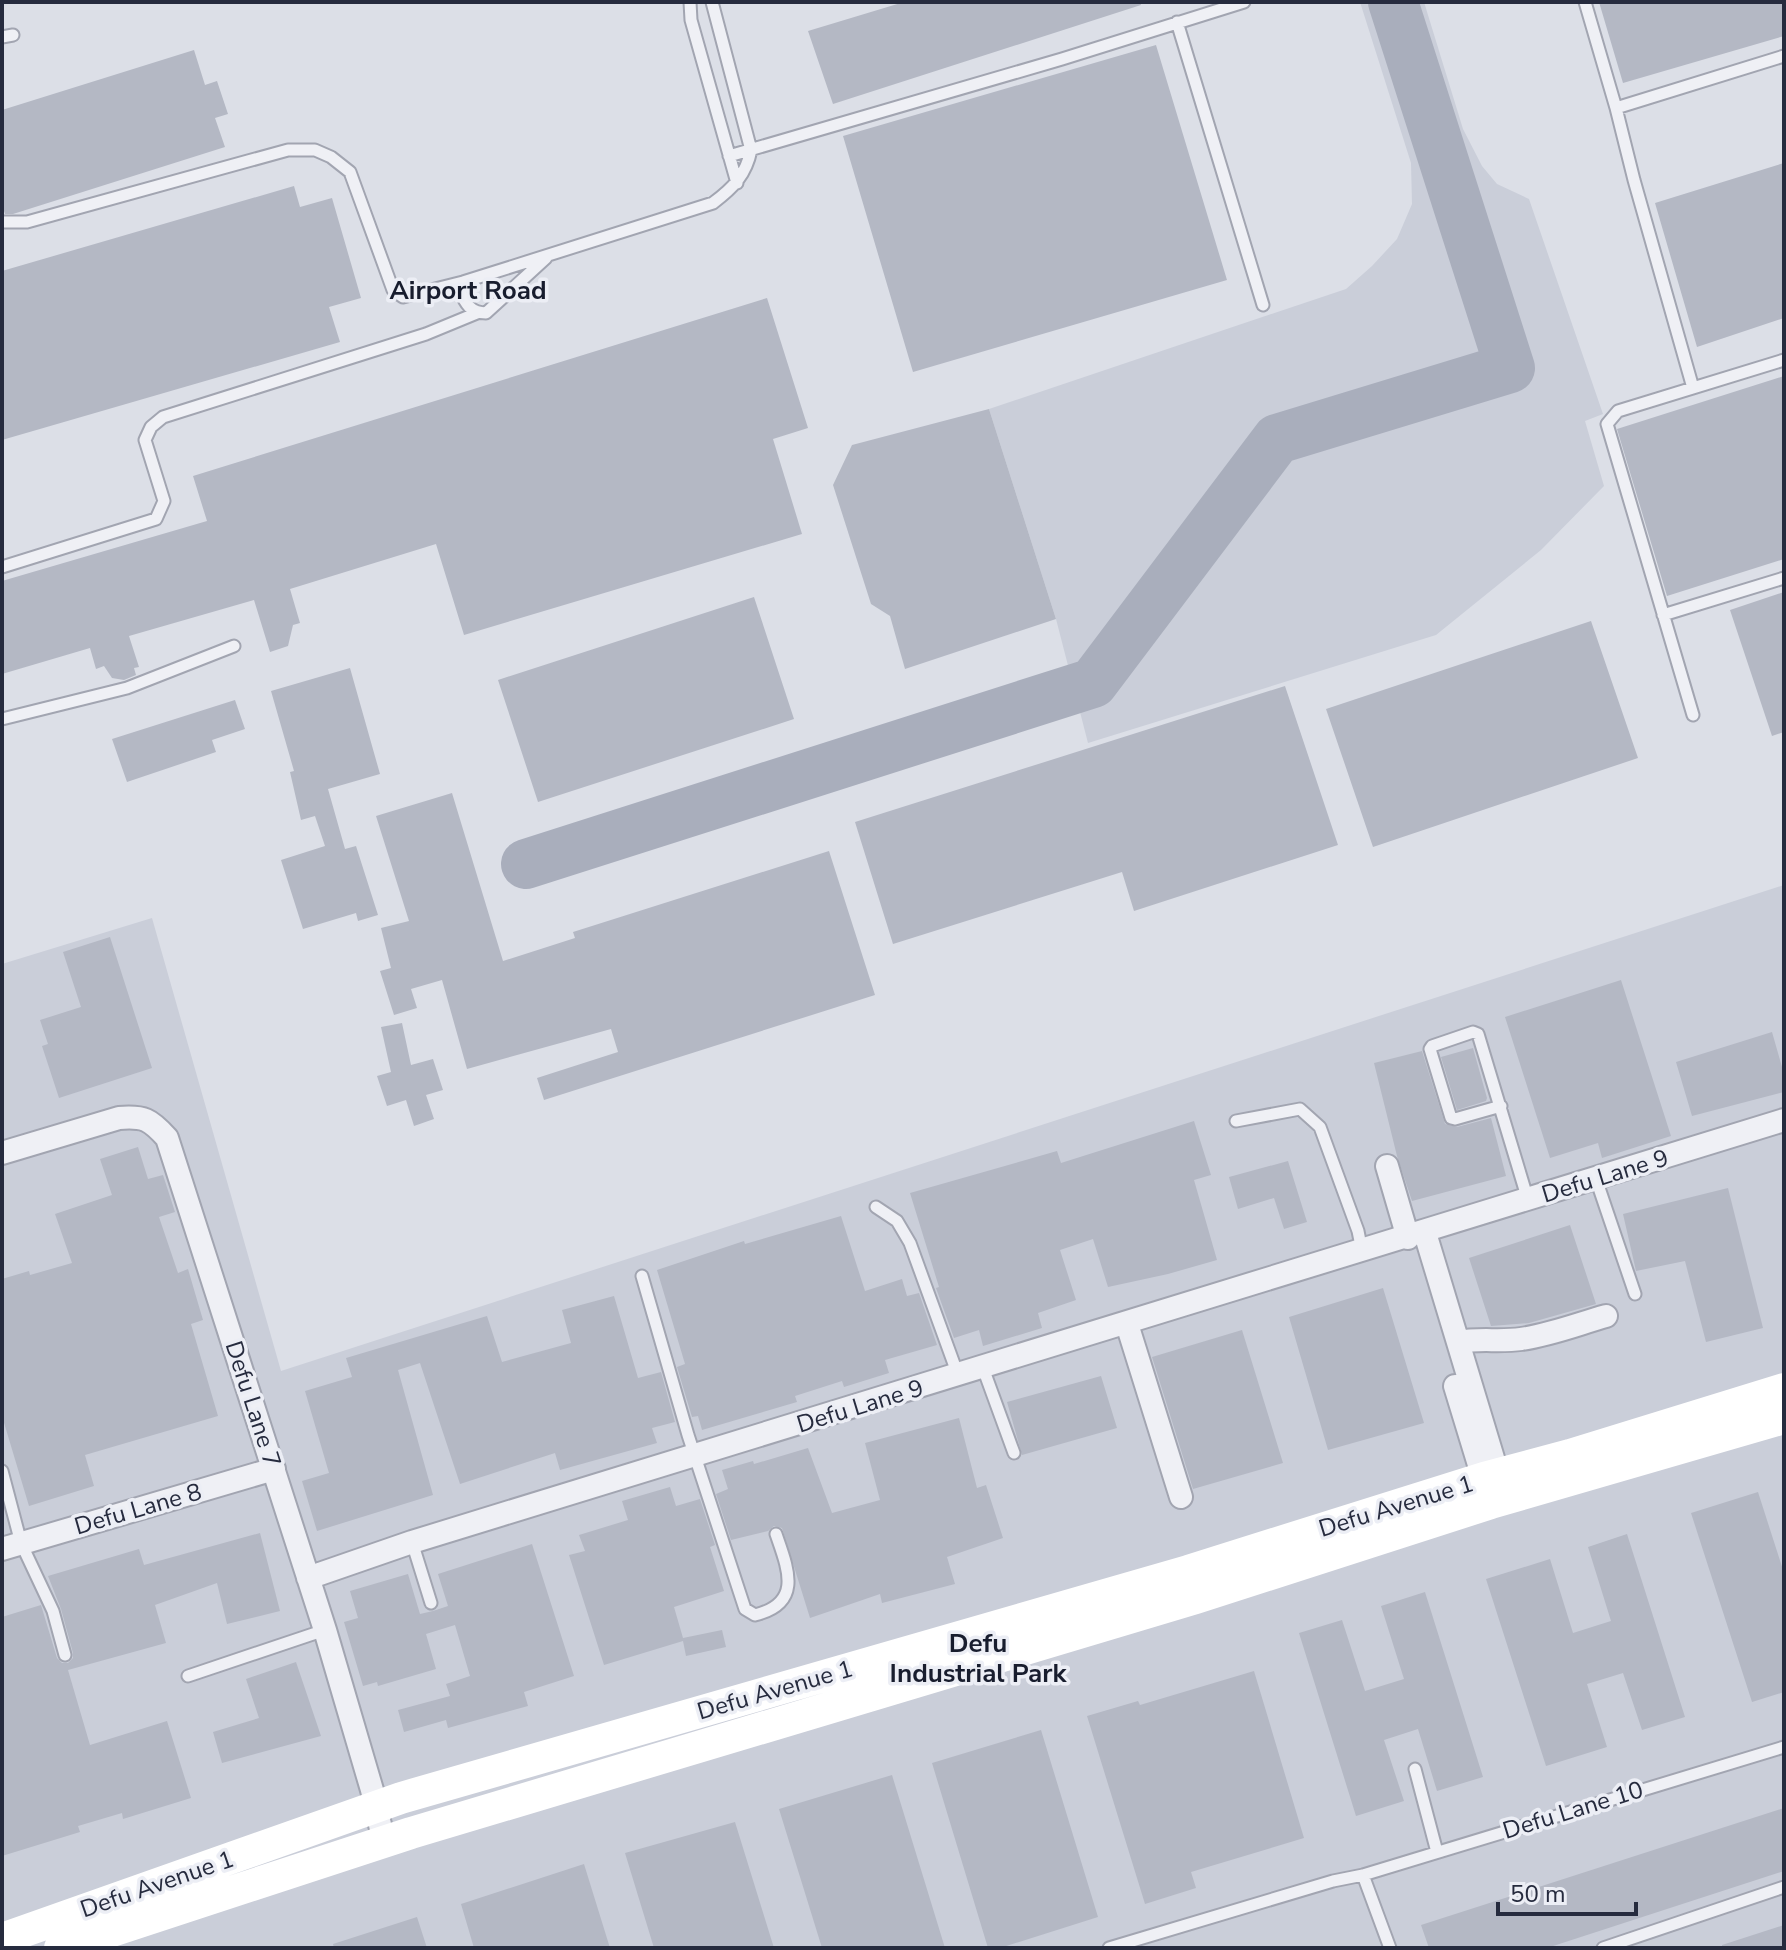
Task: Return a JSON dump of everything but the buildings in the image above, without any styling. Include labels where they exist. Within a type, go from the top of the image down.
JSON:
[{"type":"main road","name":"Defu Avenue 1","points":[[60,1948],[384,1842],[1196,1598],[1494,1489],[1570,1455],[1784,1389]]},
{"type":"main road","name":"Defu Avenue 1","points":[[2,1939],[377,1806],[1174,1575],[1494,1489],[1784,1418]]},
{"type":"street","name":"Defu Lane 7","points":[[2,1153],[119,1118],[136,1117],[151,1121],[167,1138],[325,1630],[377,1806],[384,1842]]},
{"type":"street","name":"Defu Lane 9","points":[[308,1578],[412,1542],[1784,1120]]},
{"type":"street","points":[[1387,1166],[1458,1342],[1494,1489]]},
{"type":"street","points":[[1415,1236],[1494,1489]]},
{"type":"street","points":[[1458,1342],[1478,1338],[1516,1340],[1606,1316]]},
{"type":"street","points":[[1127,1324],[1181,1497]]},
{"type":"street","name":"Defu Lane 8","points":[[12,1546],[274,1469]]},
{"type":"lane","points":[[690,2],[691,20],[737,183]]},
{"type":"lane","points":[[2,222],[27,222],[288,150],[315,150],[331,157],[350,172],[397,295],[403,297],[463,282],[713,203],[737,183],[748,168],[751,150],[712,2]]},
{"type":"lane","points":[[729,156],[1062,59],[1244,2]]},
{"type":"lane","points":[[1585,2],[1693,388]]},
{"type":"lane","points":[[1177,22],[1263,305]]},
{"type":"lane","points":[[1616,108],[1784,56]]},
{"type":"lane","points":[[703,63],[725,57]]},
{"type":"lane","points":[[2,567],[156,519],[164,501],[145,440],[151,427],[163,417],[426,334],[477,313],[486,313],[550,255]]},
{"type":"lane","points":[[463,282],[460,290],[462,298],[477,313]]},
{"type":"lane","points":[[1693,715],[1607,424],[1618,411],[1784,360]]},
{"type":"lane","points":[[1663,615],[1784,578]]},
{"type":"lane","points":[[2,719],[127,688],[234,646]]},
{"type":"lane","points":[[1501,1106],[1451,1118],[1430,1049],[1432,1046],[1473,1032],[1478,1034],[1501,1106],[1528,1200]]},
{"type":"lane","points":[[1236,1121],[1300,1109],[1313,1118],[1320,1127],[1358,1231],[1362,1252]]},
{"type":"lane","points":[[1596,1179],[1635,1294]]},
{"type":"lane","points":[[876,1207],[897,1221],[910,1243],[958,1375]]},
{"type":"lane","points":[[642,1276],[695,1456],[745,1609],[755,1615],[769,1612],[780,1604],[789,1589],[786,1562],[776,1534]]},
{"type":"lane","points":[[983,1368],[1014,1453]]},
{"type":"lane","points":[[2,1471],[12,1546],[53,1611],[65,1655]]},
{"type":"lane","points":[[412,1542],[431,1603]]},
{"type":"lane","points":[[188,1676],[325,1630]]},
{"type":"lane","name":"Defu Lane 10","points":[[1109,1948],[1333,1881],[1363,1875],[1784,1747]]},
{"type":"lane","points":[[1415,1769],[1437,1852]]},
{"type":"lane","points":[[1363,1875],[1390,1948]]},
{"type":"lane","points":[[1603,1948],[1784,1887]]},
{"type":"shaded area","points":[[1360,2],[1424,2],[1463,129],[1482,166],[1497,184],[1529,199],[1603,414],[1585,421],[1604,486],[1541,550],[1436,635],[1088,743],[1056,619],[989,409],[1346,289],[1397,239],[1412,204],[1411,163]]},
{"type":"shaded area","points":[[1784,885],[1784,1948],[2,1948],[2,964],[152,918],[281,1371]]},
{"type":"taxiway","points":[[526,864],[1093,683],[1277,439],[1510,368],[1393,2]]},
{"type":"district","name":"Airport Road","points":[[468,290]]},
{"type":"district","name":"Defu Industrial Park","points":[[978,1658]]}]
